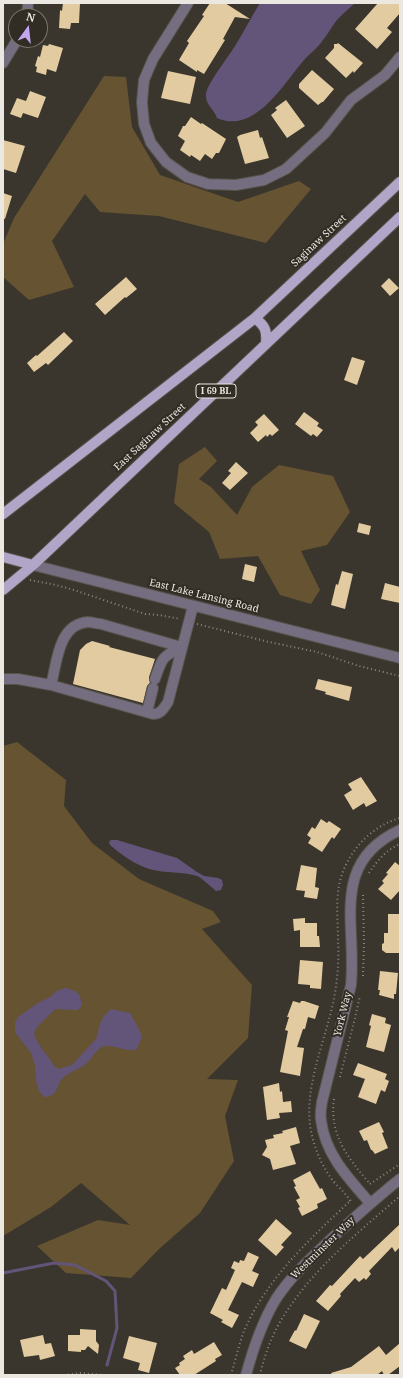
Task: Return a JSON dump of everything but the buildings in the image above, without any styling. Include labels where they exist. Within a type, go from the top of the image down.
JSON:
[{"type":"main road","name":"Saginaw Street","points":[[255,318],[400,182]]},
{"type":"main road","name":"East Saginaw Street","points":[[3,590],[33,565],[400,217]]},
{"type":"main road","points":[[3,514],[255,318],[263,325],[266,331],[266,343]]},
{"type":"main road","name":"East Lake Lansing Road","points":[[3,558],[33,565]]},
{"type":"street","points":[[188,3],[153,59],[144,80],[142,102],[144,124],[151,143],[166,162],[187,177],[208,184],[236,185],[264,180],[286,169],[325,133],[351,100],[385,75],[400,56]]},
{"type":"street","points":[[3,63],[12,48]]},
{"type":"street","name":"East Lake Lansing Road","points":[[33,565],[400,658]]},
{"type":"street","points":[[3,679],[18,679],[51,685],[158,714],[168,702],[181,647],[193,606]]},
{"type":"street","points":[[51,685],[62,640],[67,633],[76,626],[88,622],[101,624],[181,647]]},
{"type":"street","points":[[147,712],[161,662],[166,654],[181,647]]},
{"type":"street","name":"York Way","points":[[370,1202],[340,1168],[326,1143],[321,1120],[322,1102],[351,985],[353,966],[350,904],[353,883],[358,868],[366,856],[388,835],[400,830]]},
{"type":"street","name":"Westminster Way","points":[[246,1375],[250,1359],[266,1319],[286,1285],[299,1269],[370,1202],[400,1179]]},
{"type":"path","points":[[18,578],[56,585],[140,613],[171,617],[269,642],[317,652],[360,666],[400,676]]},
{"type":"path","points":[[367,877],[382,857],[392,848],[400,844]]},
{"type":"path","points":[[362,981],[364,946],[363,890]]},
{"type":"path","points":[[339,1081],[360,995]]},
{"type":"path","points":[[335,1094],[334,1121],[344,1151],[370,1184]]},
{"type":"path","points":[[260,1375],[265,1353],[286,1312],[311,1278],[360,1231],[400,1196]]},
{"type":"path","points":[[64,1375],[80,1373],[104,1375]]},
{"type":"shaded area","points":[[260,3],[355,3],[337,20],[321,43],[304,60],[278,93],[267,104],[256,113],[244,119],[231,121],[217,118],[208,104],[206,98],[207,89],[238,41]]},
{"type":"shaded area","points":[[104,76],[126,77],[132,127],[160,175],[238,202],[299,181],[311,189],[266,243],[159,216],[100,212],[85,194],[52,241],[74,287],[29,300],[3,277],[3,244],[14,218]]},
{"type":"shaded area","points":[[205,447],[217,461],[199,479],[211,487],[237,515],[252,487],[279,465],[333,476],[350,512],[327,545],[301,551],[320,590],[311,604],[280,595],[258,556],[220,559],[209,532],[174,503],[179,464]]},
{"type":"shaded area","points":[[17,742],[66,780],[64,806],[92,843],[139,879],[213,911],[221,922],[202,929],[252,985],[248,1038],[207,1079],[238,1080],[225,1116],[234,1161],[200,1213],[159,1249],[131,1278],[66,1273],[37,1246],[98,1220],[130,1225],[81,1183],[51,1207],[3,1236],[3,746]]},
{"type":"shaded area","points":[[111,840],[117,840],[177,858],[204,876],[222,880],[223,885],[221,890],[216,891],[197,876],[152,870],[139,865],[110,845],[109,842]]},
{"type":"shaded area","points":[[65,988],[72,990],[79,995],[82,1005],[78,1010],[55,1009],[34,1032],[38,1043],[54,1066],[59,1069],[72,1065],[96,1039],[104,1016],[111,1009],[130,1013],[142,1037],[136,1050],[108,1046],[102,1047],[87,1063],[64,1077],[53,1095],[44,1097],[39,1091],[36,1081],[35,1065],[31,1053],[15,1032],[15,1023],[18,1017],[38,1003],[50,997],[57,991]]},
{"type":"waterway","points":[[3,1273],[54,1263],[75,1265],[106,1281],[115,1291],[117,1328],[107,1365]]}]
